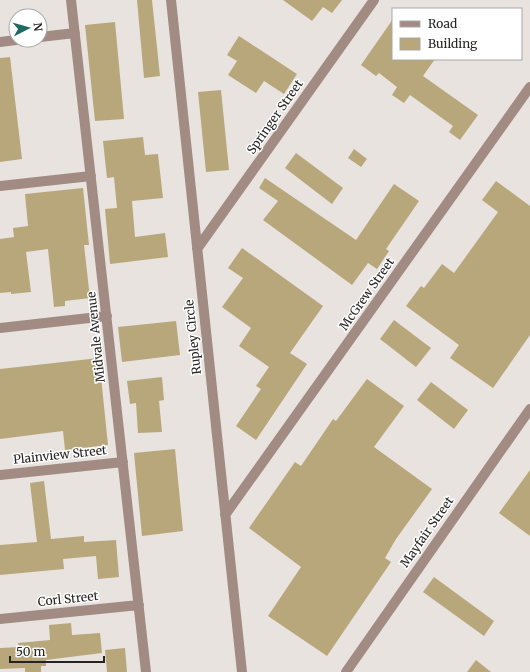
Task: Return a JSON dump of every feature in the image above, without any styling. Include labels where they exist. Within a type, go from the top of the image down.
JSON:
[{"type":"street","name":"Midvale Avenue","points":[[71,0],[146,672]]},
{"type":"street","name":"Rupley Circle","points":[[171,0],[242,672]]},
{"type":"street","name":"Springer Street","points":[[197,249],[374,0]]},
{"type":"street","points":[[48,36],[75,34]]},
{"type":"street","name":"McGrew Street","points":[[225,515],[530,88]]},
{"type":"street","points":[[0,186],[91,176]]},
{"type":"street","points":[[0,328],[107,316]]},
{"type":"street","name":"Mayfair Street","points":[[346,672],[530,409]]},
{"type":"street","name":"Plainview Street","points":[[0,475],[123,462]]},
{"type":"street","name":"Corl Street","points":[[0,619],[139,605]]},
{"type":"building","points":[[137,0],[152,0],[160,76],[144,78]]},
{"type":"building","points":[[283,0],[342,0],[332,13],[323,7],[312,21]]},
{"type":"building","points":[[392,20],[392,60],[434,60],[423,76],[478,115],[460,140],[449,132],[453,126],[410,95],[404,103],[392,95],[397,87],[379,73],[376,76],[361,65]]},
{"type":"building","points":[[115,22],[124,119],[95,121],[85,25]]},
{"type":"building","points":[[239,36],[297,74],[284,94],[264,81],[256,93],[228,75],[237,61],[227,55]]},
{"type":"building","points":[[10,57],[22,159],[0,162],[0,58]]},
{"type":"building","points":[[221,90],[229,170],[206,172],[198,92]]},
{"type":"building","points":[[143,137],[145,155],[158,154],[163,198],[132,201],[135,237],[165,233],[168,257],[110,264],[105,209],[117,208],[114,177],[107,178],[103,141]]},
{"type":"building","points":[[354,149],[367,159],[361,167],[348,158]]},
{"type":"building","points":[[296,153],[343,188],[332,204],[285,168]]},
{"type":"building","points":[[265,178],[356,240],[394,184],[419,201],[386,249],[389,251],[377,269],[368,263],[352,285],[263,220],[278,201],[259,188]]},
{"type":"building","points":[[496,181],[530,206],[530,335],[493,388],[450,358],[459,345],[406,306],[421,286],[424,288],[442,264],[454,273],[498,212],[482,200]]},
{"type":"building","points":[[83,188],[89,245],[84,245],[90,298],[65,301],[65,306],[54,307],[48,249],[26,252],[31,292],[11,294],[11,292],[0,293],[0,239],[14,237],[13,228],[28,226],[25,194]]},
{"type":"building","points":[[242,248],[323,306],[290,353],[307,364],[256,440],[236,426],[261,389],[256,386],[269,367],[239,346],[251,328],[222,307],[243,278],[228,268]]},
{"type":"building","points":[[394,320],[431,348],[416,367],[380,339]]},
{"type":"building","points":[[176,321],[180,355],[122,362],[118,327]]},
{"type":"building","points":[[99,358],[108,445],[65,450],[63,431],[0,439],[0,369]]},
{"type":"building","points":[[162,377],[164,400],[159,401],[162,432],[138,433],[136,403],[130,404],[127,381]]},
{"type":"building","points":[[367,379],[404,406],[374,447],[432,489],[396,539],[385,558],[391,562],[327,656],[268,616],[301,567],[249,528],[295,462],[301,466],[333,419],[336,421]]},
{"type":"building","points":[[431,382],[468,410],[454,429],[417,400]]},
{"type":"building","points":[[175,449],[183,531],[142,536],[134,453]]},
{"type":"building","points":[[530,470],[530,536],[499,513]]},
{"type":"building","points":[[44,481],[51,539],[84,536],[84,542],[116,540],[119,577],[98,579],[96,556],[63,559],[64,569],[0,575],[0,545],[37,542],[30,483]]},
{"type":"building","points":[[434,577],[494,621],[484,636],[423,592]]},
{"type":"building","points":[[71,623],[72,635],[100,633],[102,653],[46,660],[46,666],[41,666],[41,672],[25,672],[25,668],[0,669],[0,648],[19,647],[18,643],[50,640],[49,625]]},
{"type":"building","points":[[125,648],[127,672],[107,672],[105,650]]},
{"type":"building","points":[[476,660],[491,672],[467,672]]}]
